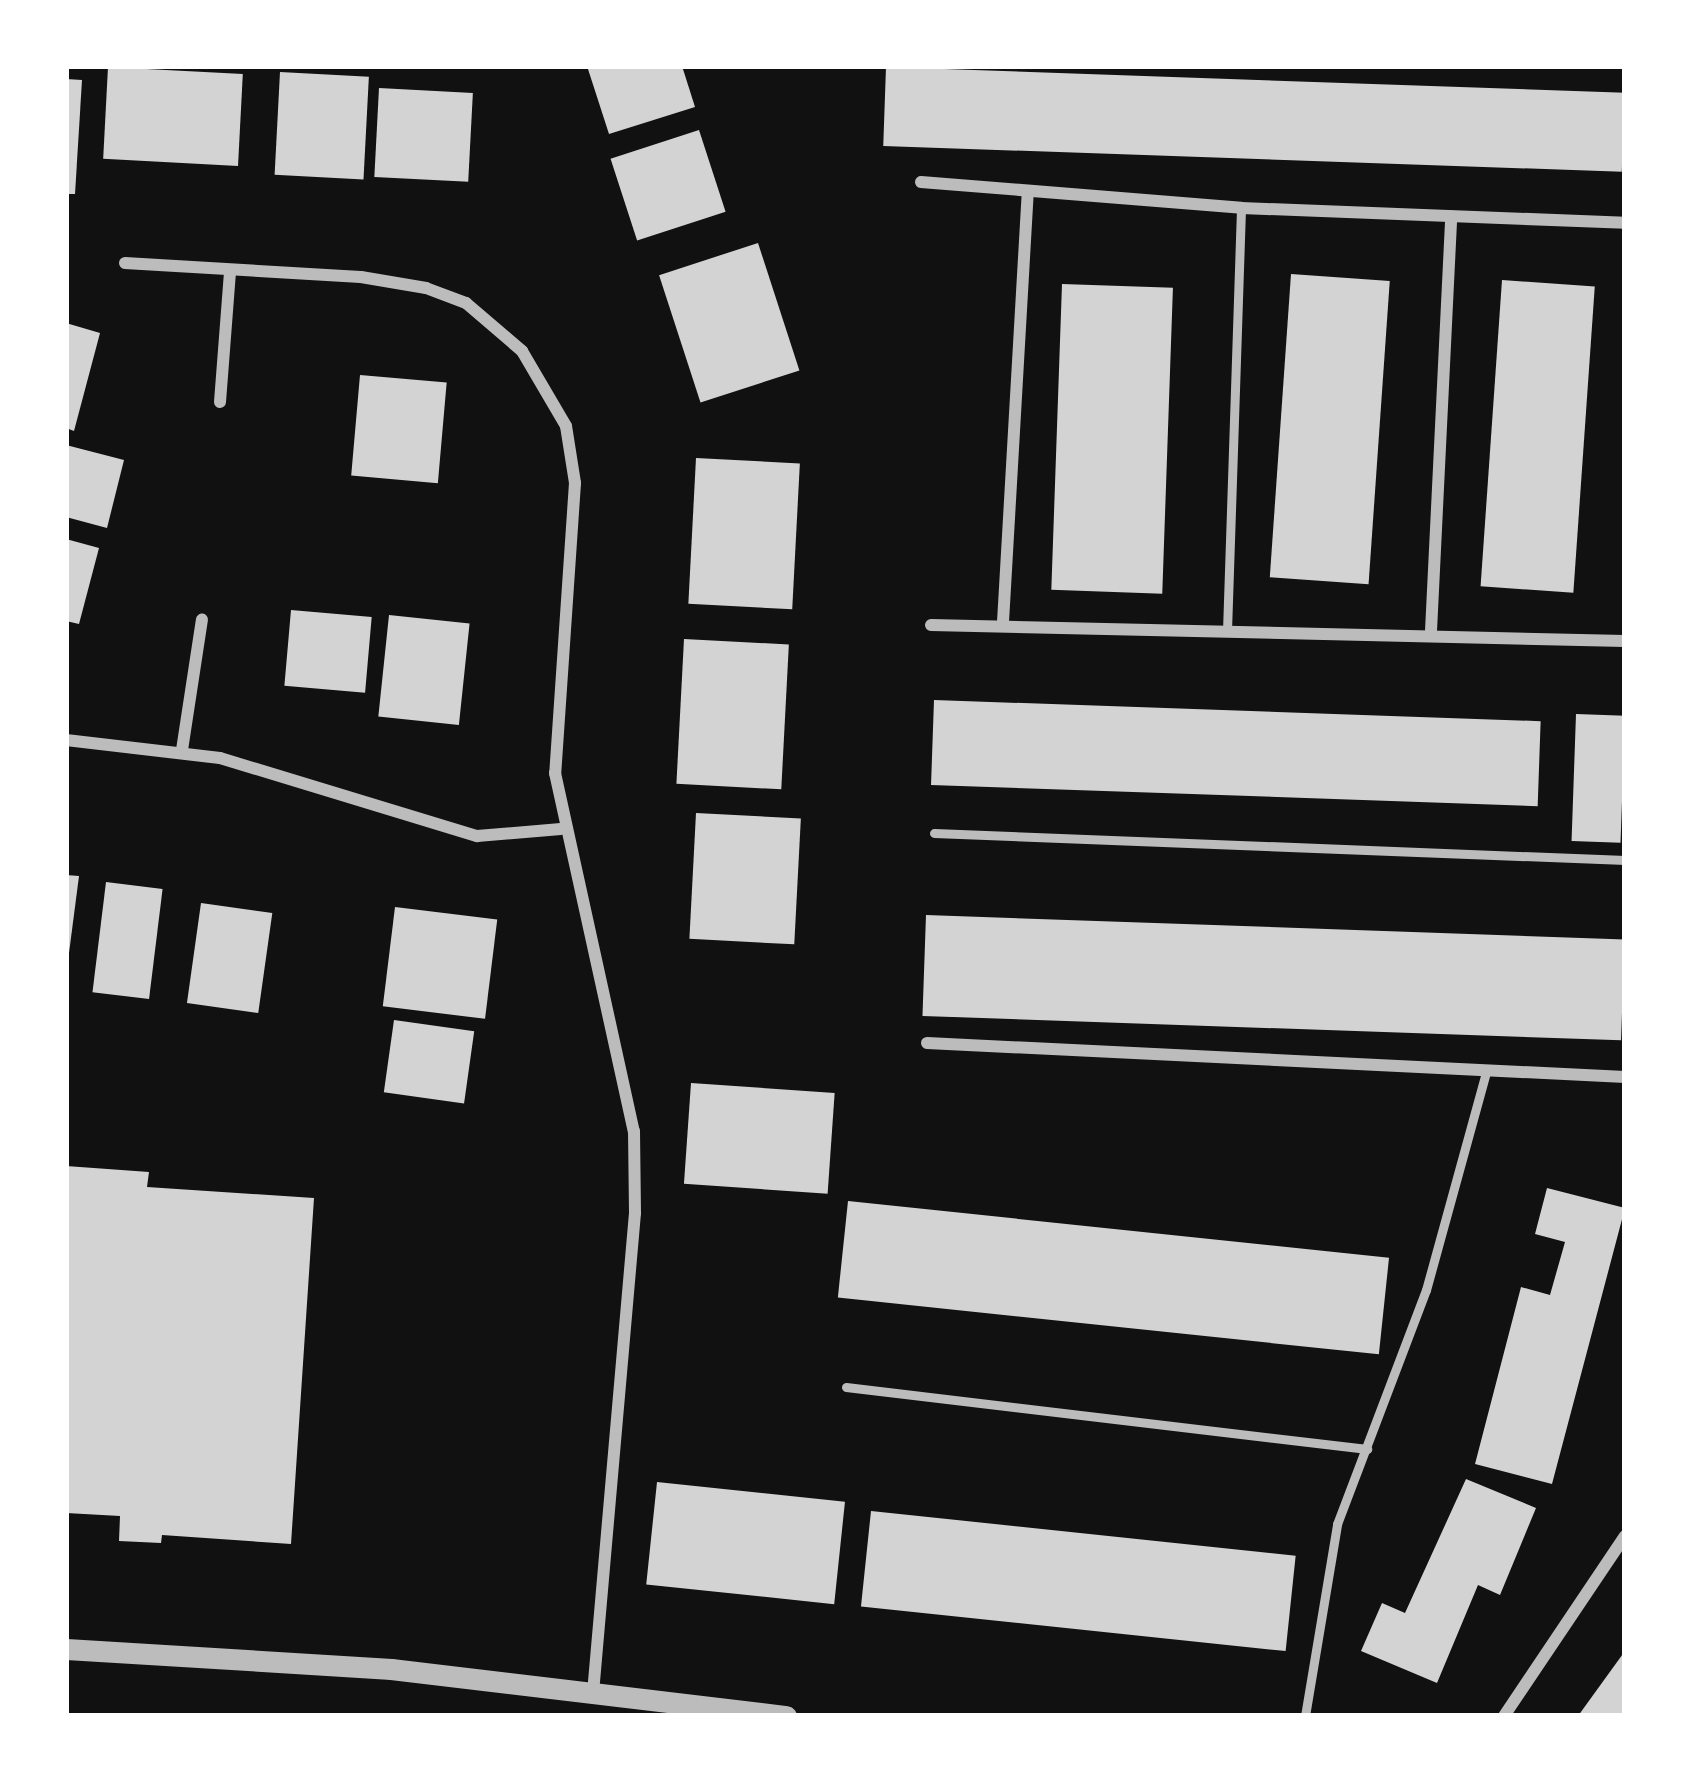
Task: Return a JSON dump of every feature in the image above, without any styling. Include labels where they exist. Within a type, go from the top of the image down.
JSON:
[{"type":"street","points":[[921,182],[1241,208],[1625,223]]},
{"type":"street","points":[[1003,622],[1028,193]]},
{"type":"street","points":[[1431,631],[1451,216]]},
{"type":"street","points":[[125,263],[426,288],[492,323],[548,386],[566,426],[574,483],[554,773],[561,829],[634,1130],[635,1213],[592,1690]]},
{"type":"street","points":[[220,402],[230,271]]},
{"type":"street","points":[[182,750],[202,620]]},
{"type":"street","points":[[931,625],[1003,622],[1227,631],[1431,631],[1625,641]]},
{"type":"street","points":[[66,740],[182,750],[278,773],[436,828],[477,836],[561,829]]},
{"type":"street","points":[[927,1043],[1625,1076]]},
{"type":"street","points":[[1504,1716],[1625,1536]]},
{"type":"street","points":[[66,1648],[592,1690],[786,1716]]},
{"type":"lane","points":[[1227,631],[1241,208]]},
{"type":"lane","points":[[934,833],[1625,860]]},
{"type":"lane","points":[[1305,1716],[1328,1558],[1426,1290],[1486,1072]]},
{"type":"lane","points":[[846,1387],[1367,1449]]},
{"type":"building","points":[[587,66],[682,66],[695,107],[609,134]]},
{"type":"building","points":[[108,67],[243,74],[238,166],[103,159]]},
{"type":"building","points":[[886,67],[1625,93],[1622,172],[883,146]]},
{"type":"building","points":[[280,72],[369,77],[363,180],[275,175]]},
{"type":"building","points":[[66,79],[82,80],[75,194],[66,194]]},
{"type":"building","points":[[379,88],[473,93],[468,182],[374,177]]},
{"type":"building","points":[[699,130],[726,212],[637,241],[611,159]]},
{"type":"building","points":[[758,243],[799,370],[700,403],[659,275]]},
{"type":"building","points":[[1291,274],[1390,281],[1369,584],[1270,577]]},
{"type":"building","points":[[1502,280],[1595,286],[1573,593],[1481,586]]},
{"type":"building","points":[[1062,284],[1173,288],[1162,594],[1051,590]]},
{"type":"building","points":[[66,323],[100,333],[74,431],[66,428]]},
{"type":"building","points":[[360,375],[447,383],[438,483],[351,476]]},
{"type":"building","points":[[66,445],[124,460],[107,528],[66,517]]},
{"type":"building","points":[[696,458],[800,463],[792,609],[688,604]]},
{"type":"building","points":[[66,539],[99,548],[79,624],[66,621]]},
{"type":"building","points":[[291,610],[372,617],[365,693],[284,686]]},
{"type":"building","points":[[389,615],[470,623],[459,725],[378,716]]},
{"type":"building","points":[[684,639],[789,644],[781,789],[676,784]]},
{"type":"building","points":[[934,700],[1541,721],[1538,806],[931,785]]},
{"type":"building","points":[[1576,714],[1625,716],[1621,843],[1572,841]]},
{"type":"building","points":[[696,813],[801,818],[794,944],[689,939]]},
{"type":"building","points":[[66,875],[79,876],[69,953],[66,952]]},
{"type":"building","points":[[106,882],[163,889],[149,999],[92,992]]},
{"type":"building","points":[[201,903],[272,913],[258,1013],[187,1003]]},
{"type":"building","points":[[395,907],[497,920],[485,1019],[383,1006]]},
{"type":"building","points":[[926,915],[1625,939],[1621,1040],[922,1016]]},
{"type":"building","points":[[394,1020],[474,1031],[464,1104],[384,1092]]},
{"type":"building","points":[[691,1083],[835,1093],[828,1194],[684,1184]]},
{"type":"building","points":[[66,1166],[149,1172],[147,1187],[314,1198],[291,1544],[162,1535],[161,1543],[119,1541],[120,1516],[66,1513]]},
{"type":"building","points":[[1547,1188],[1625,1208],[1552,1484],[1475,1464],[1521,1287],[1550,1295],[1565,1242],[1535,1234]]},
{"type":"building","points":[[848,1201],[1389,1258],[1379,1354],[838,1297]]},
{"type":"building","points":[[1466,1479],[1536,1508],[1500,1595],[1478,1585],[1437,1683],[1361,1651],[1382,1603],[1405,1613]]},
{"type":"building","points":[[657,1482],[845,1502],[834,1604],[646,1584]]},
{"type":"building","points":[[871,1511],[1296,1556],[1286,1651],[861,1606]]},
{"type":"building","points":[[1625,1651],[1625,1716],[1578,1716]]}]
